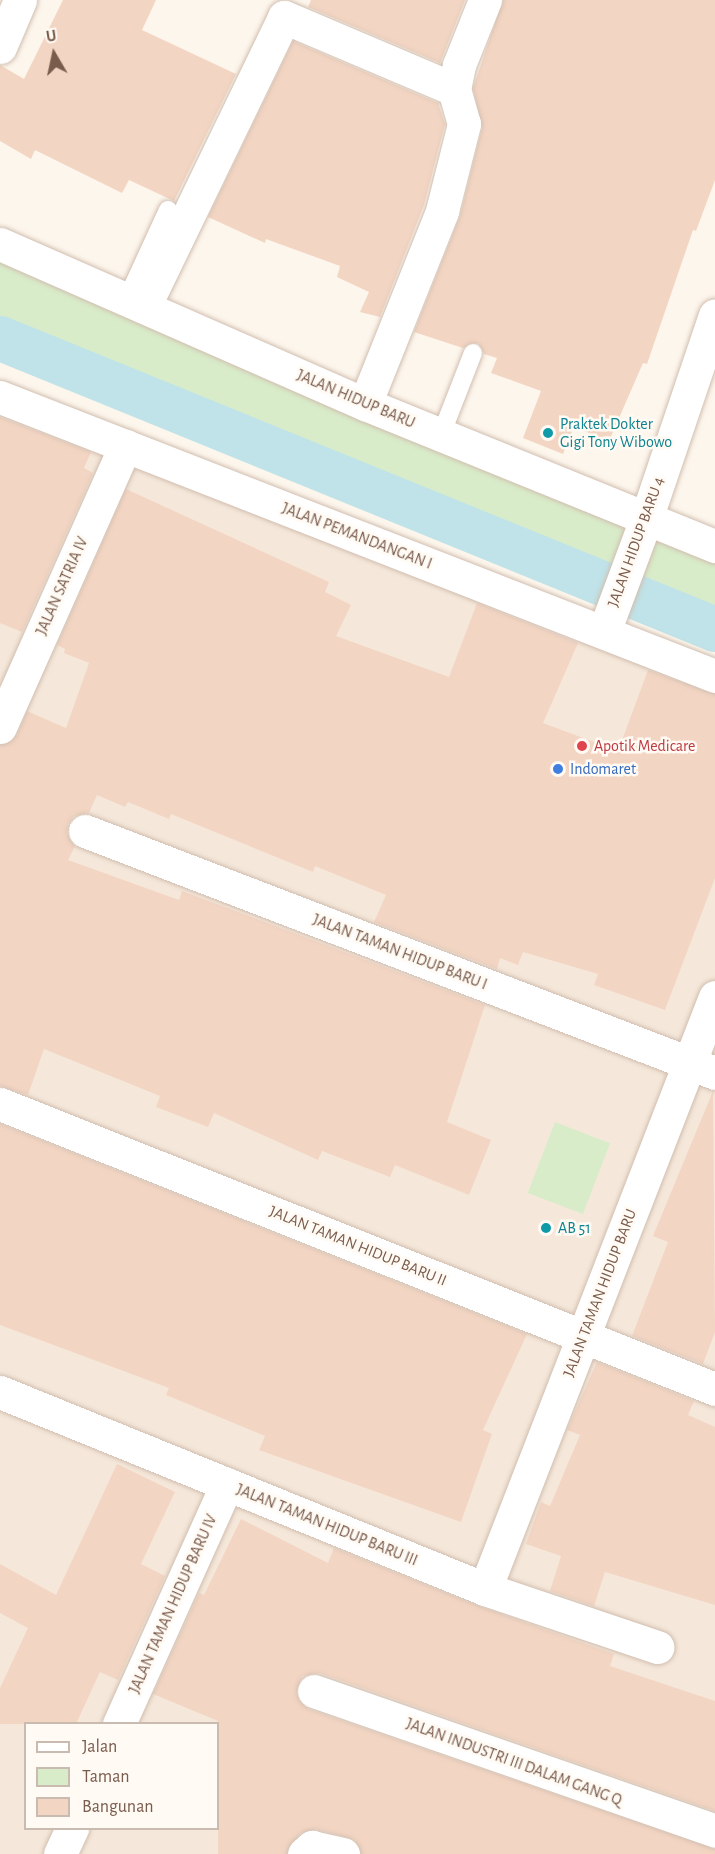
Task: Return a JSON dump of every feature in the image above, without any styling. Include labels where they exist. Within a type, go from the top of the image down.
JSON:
[{"type":"street","points":[[0,47],[20,0]]},
{"type":"street","points":[[365,404],[442,211],[464,124],[454,88],[459,65],[485,0]]},
{"type":"street","points":[[136,303],[284,17],[454,88]]},
{"type":"street","name":"JALAN HIDUP BARU","points":[[0,244],[441,435],[641,533],[715,546]]},
{"type":"street","name":"JALAN HIDUP BARU 4","points":[[607,620],[641,533],[715,315]]},
{"type":"street","name":"JALAN PEMANDANGAN I","points":[[0,397],[125,446],[607,620],[715,676]]},
{"type":"street","name":"JALAN SATRIA IV","points":[[0,727],[125,446]]},
{"type":"street","name":"JALAN TAMAN HIDUP BARU I","points":[[85,831],[702,1068]]},
{"type":"street","name":"JALAN TAMAN HIDUP BARU","points":[[485,1589],[584,1335],[702,1068],[715,997]]},
{"type":"street","name":"JALAN TAMAN HIDUP BARU II","points":[[0,1104],[715,1389]]},
{"type":"street","name":"JALAN TAMAN HIDUP BARU III","points":[[0,1392],[485,1589],[657,1647]]},
{"type":"street","name":"JALAN TAMAN HIDUP BARU IV","points":[[120,1722],[227,1484]]},
{"type":"street","name":"JALAN INDUSTRI III DALAM GANG Q","points":[[314,1691],[715,1832]]},
{"type":"street","points":[[60,1854],[71,1830]]},
{"type":"street","points":[[304,1854],[312,1846],[343,1854]]},
{"type":"lane","points":[[136,303],[168,210]]},
{"type":"lane","points":[[441,435],[474,353]]},
{"type":"shaded area","points":[[0,384],[715,675],[715,1854],[0,1854]]},
{"type":"green space","points":[[0,244],[715,546],[715,629],[0,338]]},
{"type":"green space","points":[[555,1122],[610,1143],[583,1214],[528,1193]]},
{"type":"building","points":[[63,0],[156,0],[142,30],[236,74],[174,201],[129,180],[122,193],[35,150],[31,159],[0,141],[0,65],[24,79]]},
{"type":"building","points":[[311,0],[465,0],[440,63],[308,7]]},
{"type":"building","points":[[503,0],[715,0],[715,180],[696,231],[693,230],[647,364],[643,363],[609,441],[574,427],[563,454],[523,438],[541,391],[491,373],[497,358],[484,354],[478,343],[463,348],[414,332],[460,216],[482,128],[473,88]]},
{"type":"building","points":[[293,41],[438,103],[445,124],[424,205],[380,317],[360,312],[369,292],[337,277],[340,266],[266,239],[265,243],[208,217]]},
{"type":"building","points":[[0,417],[91,452],[84,468],[93,473],[22,632],[0,623]]},
{"type":"building","points":[[126,489],[329,582],[325,592],[351,605],[336,636],[449,677],[477,603],[578,643],[543,723],[618,751],[648,670],[715,694],[715,878],[665,1010],[594,985],[598,974],[523,952],[518,965],[500,958],[497,969],[374,922],[386,895],[315,866],[313,872],[171,814],[169,819],[128,802],[125,807],[97,795],[89,813],[74,816],[68,824],[67,834],[75,846],[68,860],[179,900],[182,891],[485,1005],[447,1122],[491,1140],[469,1195],[395,1165],[390,1177],[322,1151],[318,1160],[214,1113],[208,1127],[156,1107],[160,1096],[44,1049],[28,1095],[0,1086],[0,745],[17,735],[27,711],[66,728],[89,663],[64,653],[65,649],[57,645]]},
{"type":"building","points":[[713,1091],[715,1332],[703,1364],[632,1336],[668,1242],[653,1236]]},
{"type":"building","points":[[0,1124],[527,1334],[483,1430],[492,1434],[461,1522],[259,1450],[265,1436],[166,1395],[169,1388],[0,1325]]},
{"type":"building","points":[[597,1362],[694,1401],[688,1415],[715,1427],[715,1605],[605,1572],[594,1606],[550,1591],[561,1556],[526,1544],[541,1502],[550,1506],[580,1435],[567,1430]]},
{"type":"building","points":[[117,1464],[175,1492],[141,1564],[165,1576],[118,1680],[100,1672],[77,1722],[0,1724],[0,1688],[28,1628],[0,1613],[0,1564],[56,1595]]},
{"type":"building","points":[[241,1519],[328,1563],[334,1548],[478,1606],[614,1654],[610,1666],[715,1701],[715,1811],[320,1673],[302,1676],[296,1694],[308,1709],[715,1849],[715,1854],[361,1854],[355,1840],[316,1829],[300,1833],[286,1854],[218,1854],[219,1722],[153,1694],[199,1593],[204,1595]]},
{"type":"waterway","points":[[0,338],[715,629]]},
{"type":"place","name":"Praktek Dokter Gigi Tony Wibowo","points":[[548,433]]},
{"type":"place","name":"Apotik Medicare","points":[[582,746]]},
{"type":"place","name":"Indomaret","points":[[558,769]]},
{"type":"place","name":"AB 51","points":[[546,1228]]}]
